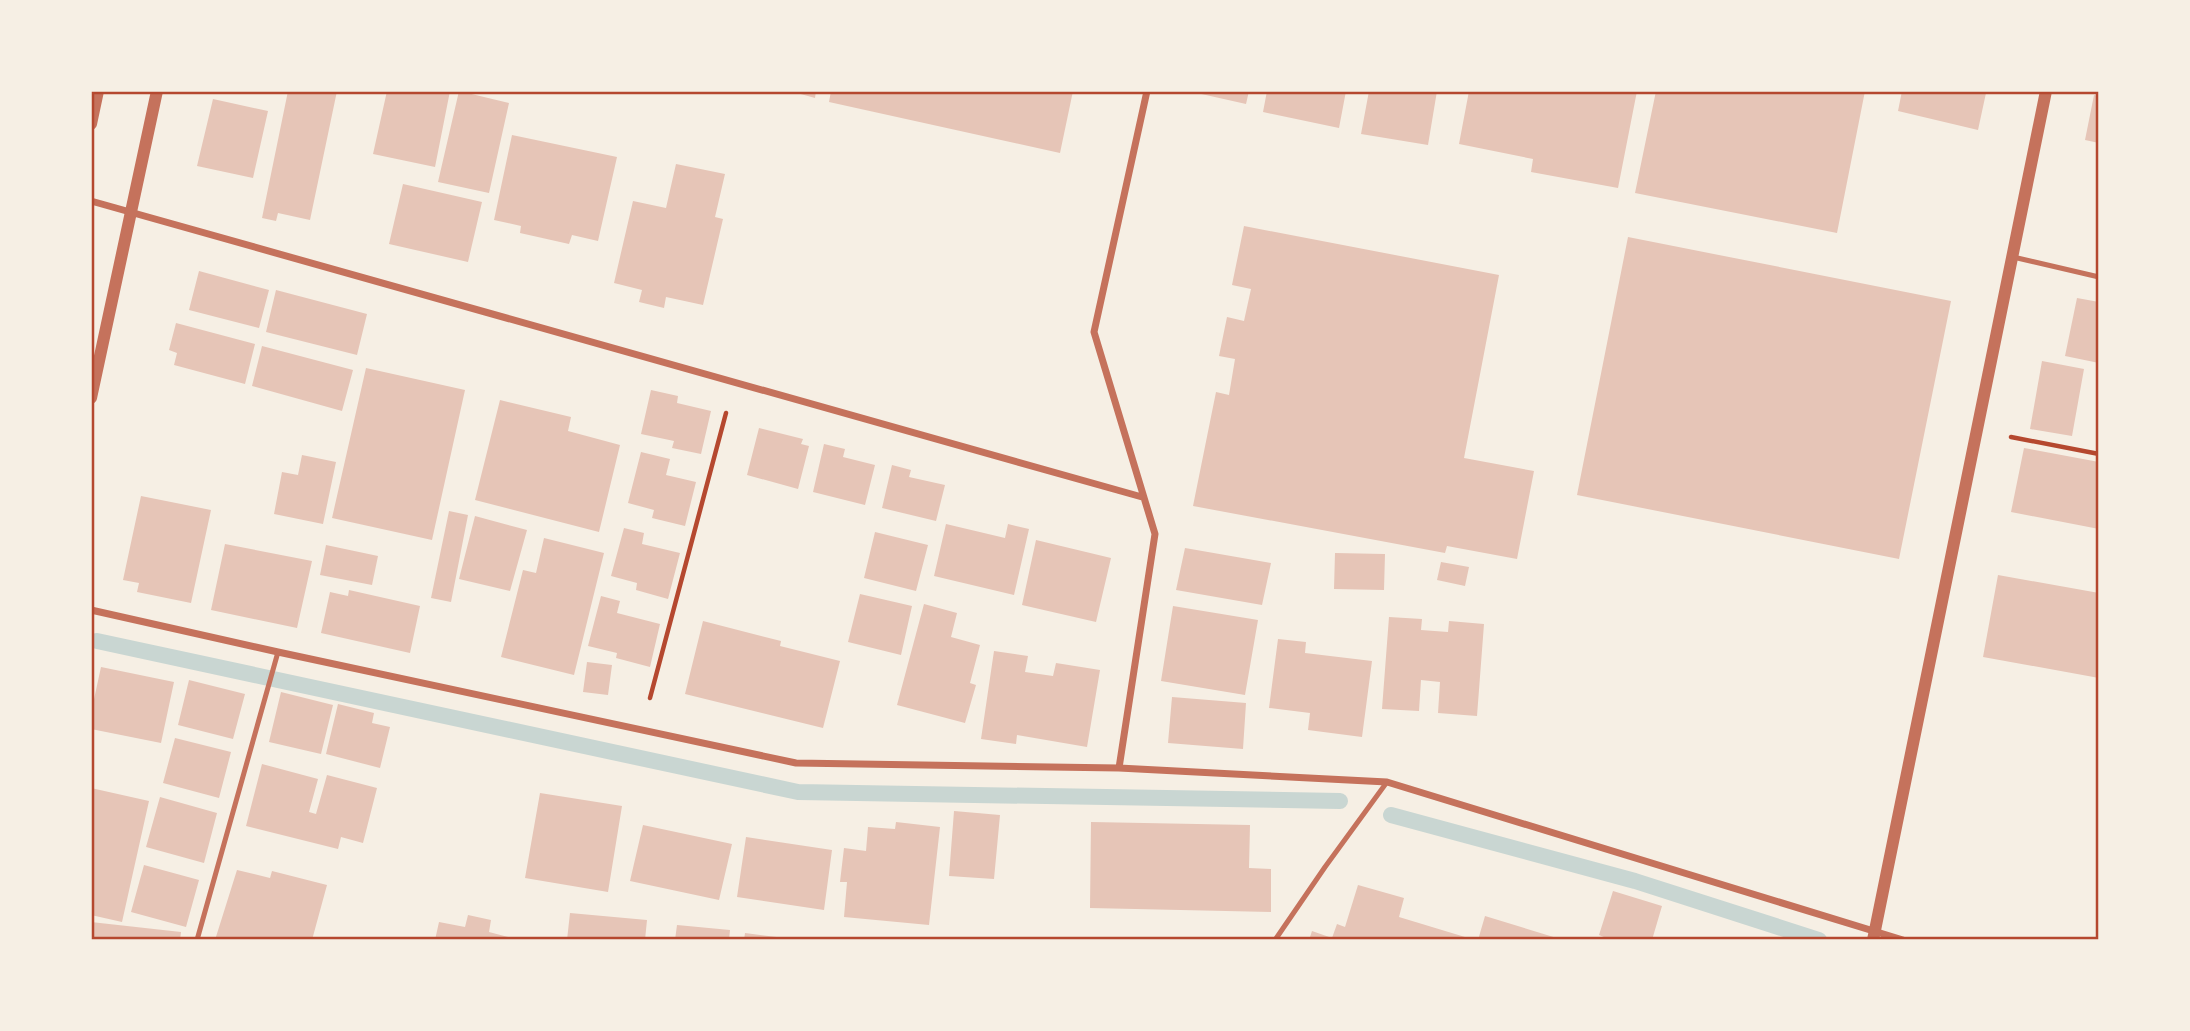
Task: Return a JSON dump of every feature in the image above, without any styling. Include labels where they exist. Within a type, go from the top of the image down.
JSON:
[{"type":"street","points":[[91,124],[99,91]]},
{"type":"street","points":[[91,398],[157,91]]},
{"type":"street","points":[[1119,768],[1155,534],[1094,332],[1147,91]]},
{"type":"street","points":[[1874,936],[2046,91]]},
{"type":"street","points":[[91,201],[1142,497]]},
{"type":"street","points":[[91,610],[796,762],[1119,768],[1387,782],[1874,936],[1903,940]]},
{"type":"lane","points":[[2012,257],[2099,277]]},
{"type":"lane","points":[[197,940],[278,652]]},
{"type":"lane","points":[[1275,940],[1387,782]]},
{"type":"path","points":[[641,730],[734,382]]},
{"type":"path","points":[[1977,430],[2099,454]]},
{"type":"building","points":[[288,91],[337,91],[310,220],[278,213],[276,221],[262,218]]},
{"type":"building","points":[[387,91],[450,91],[435,167],[373,154]]},
{"type":"building","points":[[459,91],[509,103],[489,193],[438,182]]},
{"type":"building","points":[[790,91],[816,91],[815,98]]},
{"type":"building","points":[[831,91],[1073,91],[1060,153],[829,102]]},
{"type":"building","points":[[1188,91],[1249,91],[1246,104]]},
{"type":"building","points":[[1267,91],[1346,91],[1339,128],[1263,112]]},
{"type":"building","points":[[1369,91],[1437,91],[1428,145],[1361,134]]},
{"type":"building","points":[[1469,91],[1637,91],[1618,188],[1531,172],[1533,159],[1459,144]]},
{"type":"building","points":[[1656,91],[1865,91],[1837,233],[1635,193]]},
{"type":"building","points":[[1902,91],[1986,93],[1978,130],[1898,111]]},
{"type":"building","points":[[2094,95],[2099,96],[2099,143],[2085,140]]},
{"type":"building","points":[[213,99],[268,111],[253,178],[197,166]]},
{"type":"building","points":[[512,135],[617,157],[598,241],[572,235],[569,244],[520,233],[521,226],[494,220]]},
{"type":"building","points":[[676,164],[725,174],[715,217],[723,219],[703,305],[666,297],[664,308],[639,302],[642,290],[614,283],[633,201],[666,208]]},
{"type":"building","points":[[403,184],[482,202],[468,262],[389,244]]},
{"type":"building","points":[[1244,226],[1499,275],[1464,458],[1534,471],[1517,559],[1447,546],[1445,553],[1193,506],[1216,392],[1229,395],[1235,359],[1219,356],[1227,317],[1244,321],[1251,289],[1232,285]]},
{"type":"building","points":[[1628,237],[1951,301],[1899,559],[1577,495]]},
{"type":"building","points":[[199,271],[269,290],[259,328],[189,310]]},
{"type":"building","points":[[276,290],[367,314],[357,355],[266,332]]},
{"type":"building","points":[[2077,298],[2099,302],[2099,363],[2065,356]]},
{"type":"building","points":[[176,323],[255,344],[245,384],[174,365],[177,353],[169,350]]},
{"type":"building","points":[[262,346],[353,370],[342,411],[252,386]]},
{"type":"building","points":[[2042,361],[2084,369],[2072,436],[2030,429]]},
{"type":"building","points":[[366,368],[465,390],[432,540],[332,518]]},
{"type":"building","points":[[651,390],[678,396],[677,403],[711,411],[701,454],[672,448],[674,441],[641,434]]},
{"type":"building","points":[[500,400],[571,417],[568,431],[620,445],[599,532],[475,500]]},
{"type":"building","points":[[759,428],[803,439],[801,444],[809,446],[798,489],[747,475]]},
{"type":"building","points":[[824,444],[845,449],[843,457],[875,465],[865,505],[813,492]]},
{"type":"building","points":[[2024,448],[2099,462],[2099,529],[2011,512]]},
{"type":"building","points":[[641,452],[670,459],[666,475],[696,482],[685,526],[652,518],[654,510],[628,503]]},
{"type":"building","points":[[302,455],[336,462],[323,524],[274,514],[282,472],[298,475]]},
{"type":"building","points":[[892,465],[911,470],[909,477],[945,485],[936,521],[882,508]]},
{"type":"building","points":[[141,496],[211,510],[191,603],[137,592],[139,583],[123,580]]},
{"type":"building","points":[[449,511],[468,515],[451,602],[431,598]]},
{"type":"building","points":[[475,516],[527,530],[510,591],[459,579]]},
{"type":"building","points":[[946,524],[1005,538],[1008,524],[1029,529],[1014,595],[934,576]]},
{"type":"building","points":[[624,528],[644,533],[642,544],[680,553],[668,599],[636,590],[637,583],[611,576]]},
{"type":"building","points":[[875,532],[928,545],[916,591],[864,578]]},
{"type":"building","points":[[544,538],[604,553],[574,675],[501,657],[523,570],[536,573]]},
{"type":"building","points":[[1036,540],[1111,558],[1096,622],[1022,605]]},
{"type":"building","points":[[225,544],[312,561],[297,628],[211,610]]},
{"type":"building","points":[[326,545],[378,556],[372,585],[320,575]]},
{"type":"building","points":[[1185,548],[1271,563],[1262,605],[1176,590]]},
{"type":"building","points":[[1335,553],[1385,554],[1384,590],[1334,589]]},
{"type":"building","points":[[1441,562],[1469,567],[1465,586],[1437,580]]},
{"type":"building","points":[[1998,575],[2099,593],[2099,678],[1983,657]]},
{"type":"building","points":[[349,590],[420,606],[410,653],[321,633],[330,592],[348,596]]},
{"type":"building","points":[[860,594],[912,606],[901,655],[848,642]]},
{"type":"building","points":[[601,596],[620,601],[617,613],[660,624],[650,667],[616,658],[617,653],[588,646]]},
{"type":"building","points":[[924,604],[957,613],[951,637],[980,645],[970,683],[976,685],[965,723],[897,705]]},
{"type":"building","points":[[1173,606],[1258,620],[1245,695],[1161,681]]},
{"type":"building","points":[[1389,617],[1422,619],[1421,630],[1448,632],[1449,621],[1484,624],[1477,716],[1438,713],[1440,682],[1421,680],[1419,711],[1382,709]]},
{"type":"building","points":[[703,621],[781,641],[780,646],[840,661],[823,728],[685,694]]},
{"type":"building","points":[[1278,639],[1306,642],[1305,653],[1372,661],[1362,737],[1308,730],[1310,713],[1269,708]]},
{"type":"building","points":[[994,651],[1028,656],[1025,672],[1053,676],[1056,663],[1100,670],[1087,747],[1017,735],[1016,744],[981,739]]},
{"type":"building","points":[[587,662],[612,665],[608,695],[583,692]]},
{"type":"building","points":[[101,667],[174,682],[161,743],[91,729],[91,713]]},
{"type":"building","points":[[189,680],[245,694],[233,739],[178,725]]},
{"type":"building","points":[[281,692],[333,705],[321,754],[269,742]]},
{"type":"building","points":[[1172,697],[1246,703],[1243,749],[1168,743]]},
{"type":"building","points":[[338,704],[374,713],[372,723],[390,727],[380,768],[326,754]]},
{"type":"building","points":[[175,738],[231,752],[219,798],[163,783]]},
{"type":"building","points":[[262,764],[318,779],[309,812],[316,814],[327,775],[377,788],[363,843],[341,837],[338,849],[246,826]]},
{"type":"building","points":[[91,788],[149,801],[122,922],[91,915]]},
{"type":"building","points":[[540,793],[622,806],[608,892],[525,878]]},
{"type":"building","points":[[160,797],[217,813],[204,863],[146,847]]},
{"type":"building","points":[[954,811],[1000,815],[994,879],[949,876]]},
{"type":"building","points":[[896,822],[940,827],[929,925],[844,917],[847,882],[840,882],[844,848],[866,851],[868,827],[895,829]]},
{"type":"building","points":[[1091,822],[1250,825],[1249,868],[1271,869],[1271,912],[1090,908]]},
{"type":"building","points":[[643,825],[732,844],[719,900],[630,881]]},
{"type":"building","points":[[746,837],[832,850],[824,910],[737,897]]},
{"type":"building","points":[[144,865],[199,880],[186,927],[131,912]]},
{"type":"building","points":[[237,870],[270,878],[272,871],[327,885],[312,940],[215,940]]},
{"type":"building","points":[[1358,885],[1404,898],[1399,917],[1465,937],[1463,940],[1309,940],[1312,931],[1332,938],[1337,924],[1345,927]]},
{"type":"building","points":[[1613,891],[1662,906],[1652,940],[1611,940],[1599,935]]},
{"type":"building","points":[[570,913],[647,920],[645,940],[567,940]]},
{"type":"building","points":[[468,915],[491,920],[489,932],[519,940],[435,940],[439,922],[465,927]]},
{"type":"building","points":[[1485,916],[1560,939],[1560,940],[1478,940]]},
{"type":"building","points":[[91,922],[181,932],[180,940],[91,940]]},
{"type":"building","points":[[677,925],[730,930],[729,940],[675,940]]},
{"type":"building","points":[[745,933],[785,938],[785,940],[744,940]]},
{"type":"waterway","points":[[97,641],[798,792],[1340,801]]},
{"type":"waterway","points":[[1391,815],[1635,881],[1819,940]]}]
